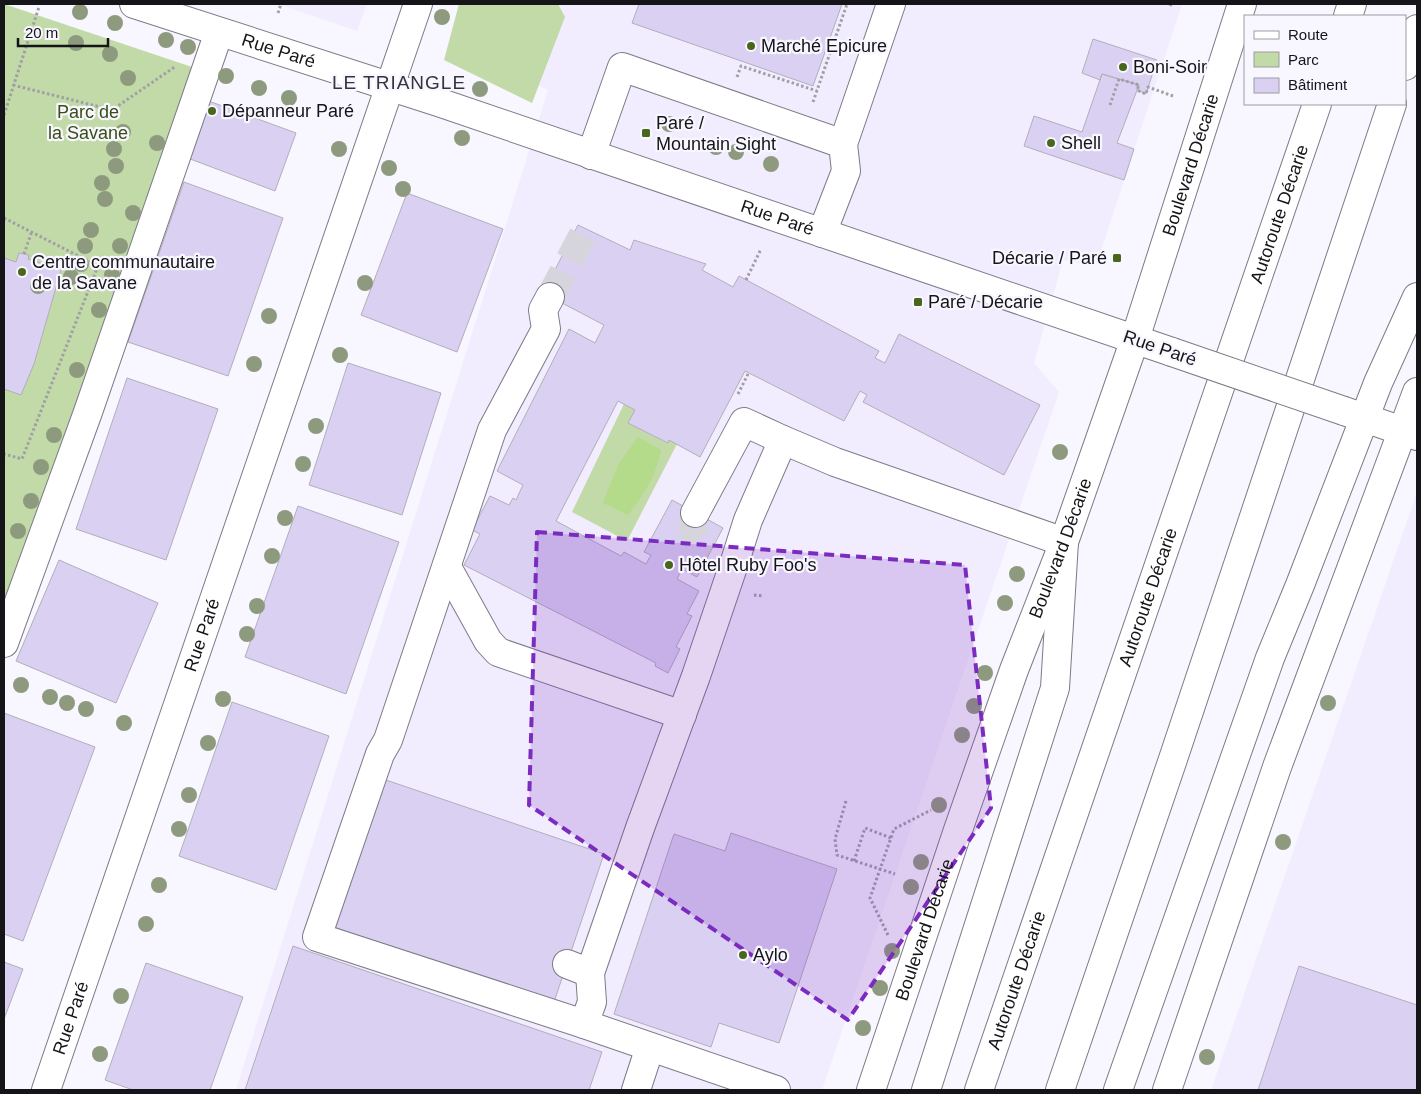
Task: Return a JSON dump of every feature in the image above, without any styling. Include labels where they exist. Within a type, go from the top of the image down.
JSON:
[{"type":"main road","name":"Rue Paré","points":[[134,4],[390,87],[1410,434]]},
{"type":"main road","name":"Rue Paré","points":[[46,1090],[418,4]]},
{"type":"main road","points":[[822,233],[846,172],[843,144],[892,4]]},
{"type":"main road","name":"Boulevard Décarie","points":[[872,1090],[958,830],[1014,670],[1064,542],[1135,339],[1242,4]]},
{"type":"main road","points":[[1406,63],[1417,29]]},
{"type":"main road","points":[[4,643],[88,412],[219,32]]},
{"type":"main road","points":[[591,155],[622,67],[843,144]]},
{"type":"main road","name":"Autoroute Décarie","points":[[979,1090],[1317,105]]},
{"type":"main road","points":[[1060,1090],[1392,105]]},
{"type":"main road","points":[[550,297],[543,310],[546,329],[492,430],[388,740],[380,754],[317,937],[584,1024],[776,1090]]},
{"type":"main road","points":[[1118,1090],[1270,658],[1300,585],[1354,415],[1378,383],[1417,297]]},
{"type":"main road","points":[[1167,1090],[1278,767],[1410,434],[1417,392]]},
{"type":"main road","points":[[696,513],[744,422],[836,462],[1064,542],[1055,688],[926,1090]]},
{"type":"main road","points":[[584,1024],[592,1002],[579,968],[682,715],[736,561],[748,520],[783,440]]},
{"type":"main road","points":[[447,567],[488,641],[498,652],[682,715]]},
{"type":"main road","points":[[636,1090],[650,1047]]},
{"type":"path","points":[[278,13],[281,4]]},
{"type":"path","points":[[736,80],[742,64],[817,91],[847,4]]},
{"type":"path","points":[[4,115],[39,7]]},
{"type":"path","points":[[13,85],[112,110],[180,63]]},
{"type":"path","points":[[1110,105],[1119,79],[1138,85],[1137,90],[1146,94],[1148,88],[1173,96]]},
{"type":"path","points":[[4,218],[98,266],[22,460],[4,454]]},
{"type":"path","points":[[24,254],[32,231]]},
{"type":"path","points":[[746,280],[761,249]]},
{"type":"path","points":[[846,801],[835,839],[836,855],[895,874]]},
{"type":"path","points":[[888,935],[870,898],[894,829],[931,810]]},
{"type":"path","points":[[854,861],[865,828],[891,838]]},
{"type":"highlighted area","points":[[537,532],[965,565],[991,808],[848,1020],[529,805]]},
{"type":"shaded area","points":[[278,4],[367,4],[357,31]]},
{"type":"shaded area","points":[[470,4],[1182,4],[1096,266],[1063,260],[1034,363],[1059,392],[822,1090],[236,1090],[548,90],[455,49]]},
{"type":"shaded area","points":[[638,437],[661,450],[656,469],[649,484],[628,515],[603,503],[618,465]]},
{"type":"shaded area","points":[[1417,492],[1417,1090],[1211,1090]]},
{"type":"green space","name":"Parc de la Savane","points":[[4,4],[198,69],[4,612]]},
{"type":"green space","points":[[459,4],[558,4],[565,17],[532,103],[444,60]]},
{"type":"green space","points":[[624,404],[635,410],[629,423],[667,443],[669,440],[677,444],[627,541],[572,512]]},
{"type":"building","points":[[639,4],[842,4],[813,86],[632,23]]},
{"type":"building","points":[[1093,39],[1157,60],[1146,94],[1137,90],[1139,85],[1102,74],[1100,80],[1082,73]]},
{"type":"building","points":[[1102,74],[1139,85],[1117,143],[1134,149],[1124,180],[1024,146],[1034,116],[1082,132]]},
{"type":"building","points":[[206,100],[296,133],[275,191],[185,157]]},
{"type":"building","points":[[184,182],[283,218],[228,376],[128,342]]},
{"type":"building","points":[[407,193],[503,229],[457,352],[361,315]]},
{"type":"building","points":[[578,225],[630,250],[634,240],[706,264],[702,270],[733,287],[739,276],[879,351],[875,358],[885,363],[899,334],[1040,405],[1004,475],[863,402],[867,395],[860,391],[844,421],[745,371],[700,457],[669,440],[668,443],[628,423],[635,410],[618,401],[556,521],[621,556],[624,552],[646,564],[651,555],[644,552],[672,500],[723,528],[697,577],[682,569],[677,579],[699,591],[687,614],[692,616],[676,647],[680,649],[668,673],[655,666],[656,663],[464,565],[480,534],[472,530],[490,496],[509,505],[513,498],[516,500],[523,485],[497,471],[569,329],[595,343],[604,325],[543,293]]},
{"type":"building","points":[[19,253],[29,255],[28,259],[61,270],[34,364],[21,395],[4,389],[4,258],[16,262]]},
{"type":"building","points":[[348,363],[441,393],[402,515],[309,485]]},
{"type":"building","points":[[127,378],[218,409],[166,560],[76,529]]},
{"type":"building","points":[[298,506],[399,542],[346,694],[245,657]]},
{"type":"building","points":[[59,560],[158,603],[116,703],[16,661]]},
{"type":"building","points":[[232,702],[329,736],[276,890],[179,856]]},
{"type":"building","points":[[4,713],[95,747],[23,941],[4,934]]},
{"type":"building","points":[[380,778],[604,854],[554,1002],[331,926]]},
{"type":"building","points":[[731,833],[837,869],[779,1043],[719,1023],[711,1047],[614,1014],[674,834],[725,851]]},
{"type":"building","points":[[293,946],[602,1052],[589,1090],[245,1090]]},
{"type":"building","points":[[4,962],[23,969],[4,1019]]},
{"type":"building","points":[[146,963],[243,997],[210,1090],[133,1090],[105,1080]]},
{"type":"building","points":[[1299,966],[1417,1005],[1417,1090],[1258,1090]]},
{"type":"tunnel","points":[[550,297],[586,229]]},
{"type":"tunnel","points":[[695,513],[693,519],[695,535],[701,543],[711,550]]},
{"type":"place","name":"Marché Epicure","points":[[751,46]]},
{"type":"place","name":"Boni-Soir","points":[[1123,67]]},
{"type":"place","name":"Dépanneur Paré","points":[[212,111]]},
{"type":"place","name":"Paré / Mountain Sight","points":[[646,133]]},
{"type":"place","name":"Shell","points":[[1051,143]]},
{"type":"place","name":"Décarie / Paré","points":[[1117,258]]},
{"type":"place","name":"Centre communautaire de la Savane","points":[[22,272]]},
{"type":"place","name":"Paré / Décarie","points":[[918,302]]},
{"type":"place","name":"Hôtel Ruby Foo's","points":[[669,565]]},
{"type":"place","name":"Aylo","points":[[743,955]]},
{"type":"district","name":"LE TRIANGLE","points":[[399,82]]}]
